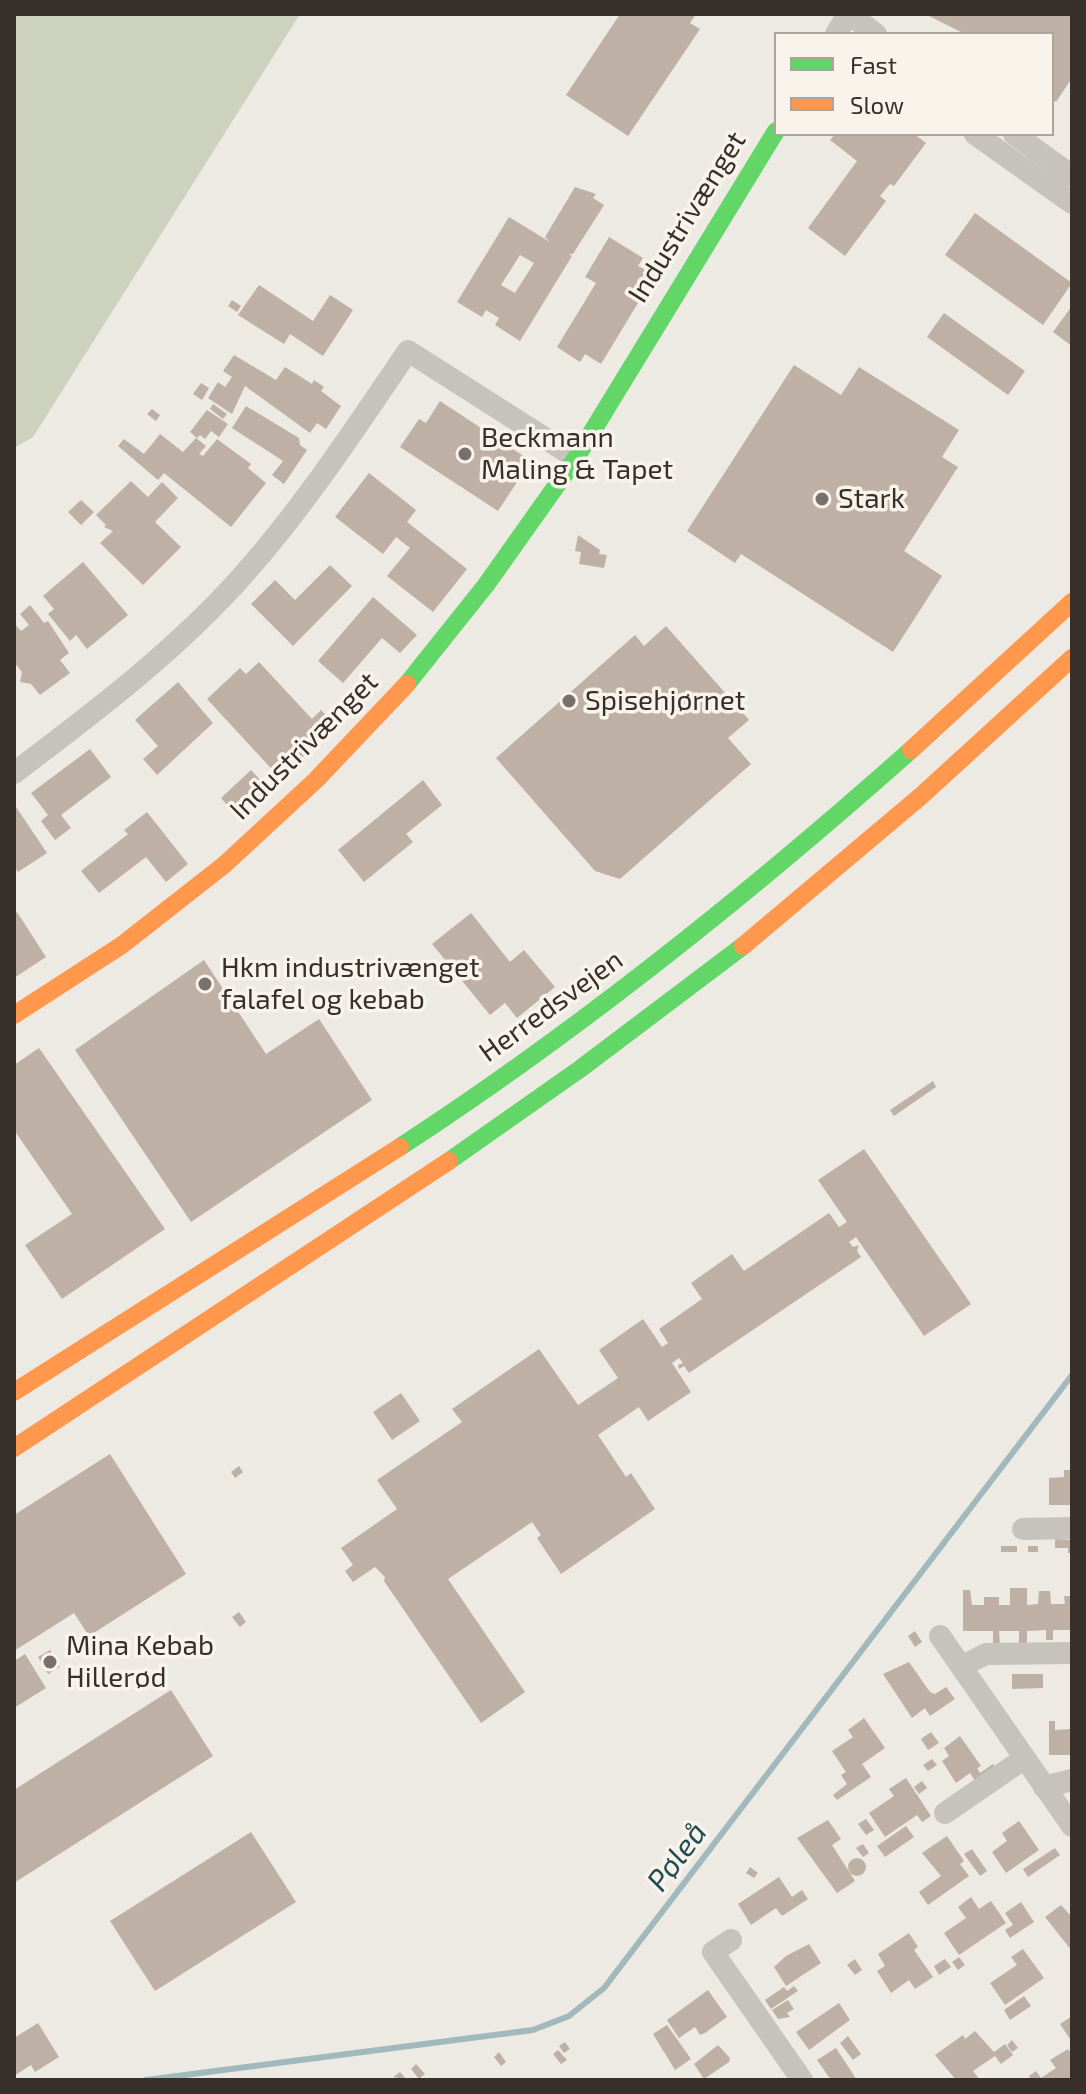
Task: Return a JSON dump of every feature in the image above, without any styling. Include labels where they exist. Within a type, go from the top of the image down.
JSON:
[{"type":"street","points":[[837,32],[848,14],[873,32]]},
{"type":"street","name":"Industrivænget","points":[[14,1015],[147,925],[224,865],[316,780],[396,698],[486,585],[576,458],[774,134]]},
{"type":"street","points":[[978,136],[1072,203]]},
{"type":"street","points":[[1017,136],[1072,176]]},
{"type":"street","points":[[14,773],[167,650],[244,574],[320,479],[408,351],[576,458]]},
{"type":"street","name":"Herredsvejen","points":[[14,1392],[469,1101],[636,979],[781,864],[949,718],[1072,602]]},
{"type":"street","points":[[14,1448],[268,1285],[504,1123],[660,1010],[844,863],[1072,658]]},
{"type":"street","points":[[1023,1529],[1072,1528]]},
{"type":"street","points":[[940,1636],[1072,1826]]},
{"type":"street","points":[[962,1666],[986,1654],[1072,1653]]},
{"type":"street","points":[[945,1813],[1025,1758]]},
{"type":"street","points":[[1044,1787],[1072,1780]]},
{"type":"street","points":[[731,1940],[713,1952],[802,2080]]},
{"type":"green space","points":[[14,14],[300,14],[33,437],[14,448]]},
{"type":"building","points":[[620,14],[696,14],[690,23],[700,29],[628,136],[566,95]]},
{"type":"building","points":[[925,14],[1072,14],[1072,78],[1054,101],[1054,32],[961,32]]},
{"type":"building","points":[[833,136],[917,136],[926,143],[894,186],[890,184],[880,196],[886,201],[845,256],[808,228],[857,161],[830,140]]},
{"type":"building","points":[[575,187],[596,194],[593,198],[604,205],[573,254],[569,254],[572,256],[520,341],[495,325],[499,318],[486,310],[482,317],[457,302],[509,217],[550,242],[545,237]],"holes":[[[520,255],[534,263],[515,293],[501,285]]]},
{"type":"building","points":[[975,213],[1072,283],[1043,325],[945,255]]},
{"type":"building","points":[[609,237],[643,258],[638,266],[655,275],[601,364],[585,354],[580,362],[557,347],[596,283],[585,277]]},
{"type":"building","points":[[259,285],[313,321],[330,295],[353,310],[323,356],[290,334],[284,344],[238,315]]},
{"type":"building","points":[[232,300],[241,306],[237,312],[228,306]]},
{"type":"building","points":[[1072,306],[1072,346],[1053,332]]},
{"type":"building","points":[[944,313],[1025,371],[1008,395],[927,337]]},
{"type":"building","points":[[234,355],[276,380],[285,367],[312,384],[314,380],[324,387],[321,391],[341,406],[326,429],[317,423],[310,433],[245,386],[232,414],[208,398],[218,382],[225,387],[232,377],[223,371]]},
{"type":"building","name":"Stark","points":[[794,365],[841,395],[859,367],[959,430],[942,457],[958,467],[904,551],[942,576],[893,652],[741,554],[735,563],[687,531]]},
{"type":"building","points":[[201,383],[209,388],[202,400],[193,394]]},
{"type":"building","name":"Beckmann Maling & Tapet","points":[[440,401],[531,461],[498,511],[400,447],[419,419],[426,423]]},
{"type":"building","points":[[213,404],[227,414],[223,419],[210,409]]},
{"type":"building","points":[[246,406],[299,438],[300,445],[307,450],[284,484],[272,475],[283,461],[232,428]]},
{"type":"building","points":[[152,409],[160,415],[156,421],[147,414]]},
{"type":"building","points":[[207,410],[228,424],[219,437],[211,431],[205,439],[200,435],[197,438],[190,432]]},
{"type":"building","points":[[160,434],[183,452],[196,438],[206,446],[199,454],[203,456],[217,439],[251,464],[248,468],[266,483],[231,527],[164,473],[158,480],[118,446],[124,439],[144,454]]},
{"type":"building","points":[[369,473],[416,510],[407,522],[467,569],[433,612],[387,576],[410,548],[396,537],[383,554],[335,517]]},
{"type":"building","points":[[131,481],[148,497],[162,482],[178,498],[155,522],[181,547],[143,585],[100,543],[113,531],[104,527],[106,525],[96,515]]},
{"type":"building","points":[[81,500],[94,512],[81,525],[68,512]]},
{"type":"building","points":[[578,535],[600,550],[599,554],[607,555],[604,568],[579,564],[581,552],[575,551]]},
{"type":"building","points":[[83,562],[128,615],[87,649],[76,635],[70,641],[48,614],[54,609],[43,596]]},
{"type":"building","points":[[330,565],[352,586],[293,646],[251,604],[275,580],[295,600]]},
{"type":"building","points":[[373,597],[417,635],[400,653],[382,638],[343,683],[318,661]]},
{"type":"building","points":[[30,605],[44,623],[48,621],[69,653],[60,660],[70,673],[40,695],[31,684],[20,682],[22,672],[14,662],[14,623],[21,631],[29,625],[20,614]]},
{"type":"building","points":[[666,626],[749,720],[728,738],[751,764],[620,879],[595,871],[496,758],[635,635],[644,646]]},
{"type":"building","points":[[259,662],[312,719],[321,710],[336,726],[280,778],[207,699],[240,668],[246,674]]},
{"type":"building","points":[[178,682],[213,723],[157,775],[143,759],[158,746],[135,720]]},
{"type":"building","points":[[90,749],[111,777],[61,815],[71,828],[55,840],[41,821],[48,815],[31,793]]},
{"type":"building","points":[[251,770],[268,789],[238,817],[221,798]]},
{"type":"building","points":[[423,780],[442,805],[406,834],[413,842],[364,882],[338,850]]},
{"type":"building","points":[[14,804],[47,853],[18,872],[14,866]]},
{"type":"building","points":[[147,812],[188,864],[166,882],[146,857],[99,893],[81,871],[128,834],[124,830]]},
{"type":"building","points":[[17,912],[46,957],[14,978],[14,914]]},
{"type":"building","points":[[471,913],[510,962],[524,950],[555,987],[517,1018],[505,1003],[490,1015],[432,944]]},
{"type":"building","points":[[204,960],[266,1054],[319,1019],[372,1100],[191,1222],[75,1050]]},
{"type":"building","points":[[39,1048],[165,1229],[62,1299],[25,1245],[72,1214],[14,1130],[14,1065]]},
{"type":"building","points":[[933,1081],[936,1087],[894,1116],[890,1110]]},
{"type":"building","points":[[864,1149],[971,1304],[924,1336],[856,1237],[849,1242],[853,1247],[859,1245],[857,1251],[861,1257],[689,1373],[684,1366],[679,1369],[678,1365],[683,1363],[679,1358],[672,1363],[691,1392],[648,1421],[639,1407],[598,1435],[626,1477],[631,1473],[655,1509],[561,1574],[537,1538],[541,1535],[532,1522],[448,1579],[525,1692],[481,1723],[384,1581],[385,1577],[375,1567],[353,1582],[345,1571],[353,1565],[341,1548],[397,1509],[377,1480],[462,1422],[452,1409],[539,1349],[578,1405],[618,1378],[599,1350],[643,1319],[662,1347],[668,1343],[659,1329],[702,1299],[691,1283],[732,1254],[744,1271],[829,1213],[839,1227],[847,1222],[818,1180]]},
{"type":"building","points":[[401,1393],[420,1421],[392,1440],[373,1412]]},
{"type":"building","points":[[110,1454],[186,1574],[89,1636],[74,1613],[14,1651],[14,1515]]},
{"type":"building","points":[[239,1466],[243,1472],[235,1478],[231,1472]]},
{"type":"building","points":[[1064,1470],[1072,1470],[1072,1505],[1049,1505],[1049,1478],[1064,1477]]},
{"type":"building","points":[[1055,1539],[1072,1540],[1072,1553],[1068,1553],[1068,1548],[1055,1548]]},
{"type":"building","points":[[1001,1546],[1017,1546],[1017,1552],[1001,1552]]},
{"type":"building","points":[[1028,1546],[1038,1546],[1038,1552],[1028,1552]]},
{"type":"building","points":[[1010,1588],[1027,1588],[1027,1605],[1038,1604],[1039,1591],[1050,1591],[1051,1604],[1065,1604],[1064,1596],[1072,1596],[1072,1630],[1053,1630],[1053,1640],[1046,1640],[1046,1630],[1027,1631],[1027,1644],[1019,1644],[1019,1631],[999,1631],[1000,1644],[993,1644],[993,1631],[963,1631],[963,1590],[970,1590],[972,1605],[984,1605],[984,1597],[999,1597],[999,1605],[1010,1605]]},
{"type":"building","points":[[239,1612],[246,1622],[240,1627],[232,1617]]},
{"type":"building","points":[[915,1631],[922,1642],[915,1647],[908,1636]]},
{"type":"building","points":[[50,1650],[60,1667],[48,1674],[38,1657]]},
{"type":"building","points":[[25,1654],[46,1688],[14,1708],[14,1661]]},
{"type":"building","points":[[909,1662],[930,1692],[935,1694],[946,1687],[955,1699],[930,1716],[925,1708],[912,1718],[883,1674]]},
{"type":"building","points":[[1012,1674],[1043,1674],[1043,1688],[1012,1689]]},
{"type":"building","points":[[171,1690],[213,1756],[14,1883],[14,1790]]},
{"type":"building","points":[[864,1718],[885,1748],[862,1764],[871,1777],[837,1800],[833,1795],[847,1784],[841,1775],[846,1772],[832,1751],[853,1737],[848,1730]]},
{"type":"building","points":[[1049,1721],[1055,1721],[1055,1730],[1072,1729],[1072,1755],[1049,1755]]},
{"type":"building","points":[[931,1732],[939,1743],[928,1750],[921,1739]]},
{"type":"building","points":[[960,1736],[981,1766],[977,1768],[980,1773],[993,1764],[998,1772],[978,1785],[970,1773],[956,1783],[942,1761],[949,1756],[944,1748]]},
{"type":"building","points":[[932,1759],[937,1765],[928,1771],[923,1765]]},
{"type":"building","points":[[906,1778],[931,1816],[922,1822],[917,1815],[885,1837],[869,1813],[894,1796],[889,1789]]},
{"type":"building","points":[[922,1781],[927,1788],[919,1794],[914,1787]]},
{"type":"building","points":[[866,1819],[874,1830],[866,1835],[858,1824]]},
{"type":"building","points":[[828,1820],[841,1839],[832,1845],[855,1881],[837,1893],[797,1838]]},
{"type":"building","points":[[1019,1821],[1039,1850],[1006,1873],[992,1852],[1007,1841],[1002,1833]]},
{"type":"building","points":[[906,1826],[914,1837],[885,1857],[877,1846]]},
{"type":"building","points":[[251,1832],[296,1902],[155,1991],[110,1921]]},
{"type":"building","points":[[947,1836],[964,1861],[960,1864],[969,1876],[928,1905],[919,1892],[941,1876],[922,1853]]},
{"type":"building","points":[[863,1844],[869,1853],[863,1857],[856,1848]]},
{"type":"building","points":[[1055,1848],[1060,1855],[1028,1877],[1023,1869]]},
{"type":"building","points":[[972,1849],[987,1871],[980,1876],[964,1854]]},
{"type":"building","points":[[857,1858],[866,1867],[857,1876],[848,1867]]},
{"type":"building","points":[[750,1867],[758,1873],[754,1878],[746,1873]]},
{"type":"building","points":[[779,1877],[792,1897],[802,1890],[808,1899],[782,1916],[776,1908],[751,1925],[738,1904]]},
{"type":"building","points":[[971,1897],[979,1909],[991,1901],[1006,1923],[959,1955],[944,1933],[966,1918],[958,1907]]},
{"type":"building","points":[[1021,1902],[1034,1922],[1010,1938],[1005,1930],[1013,1925],[1005,1913]]},
{"type":"building","points":[[1061,1905],[1072,1917],[1072,1951],[1045,1917]]},
{"type":"building","points":[[909,1933],[918,1947],[914,1950],[933,1977],[915,1989],[909,1980],[891,1993],[877,1971],[885,1966],[878,1954]]},
{"type":"building","points":[[809,1944],[821,1963],[786,1986],[774,1967],[786,1956]]},
{"type":"building","points":[[1023,1949],[1044,1978],[1005,2005],[990,1983],[1017,1965],[1011,1957]]},
{"type":"building","points":[[959,1957],[965,1965],[958,1970],[952,1962]]},
{"type":"building","points":[[855,1959],[862,1970],[855,1975],[847,1965]]},
{"type":"building","points":[[945,1959],[951,1967],[939,1975],[934,1966]]},
{"type":"building","points":[[794,1986],[798,1991],[771,2009],[765,2000],[784,1987],[787,1991]]},
{"type":"building","points":[[708,1990],[727,2017],[705,2033],[700,2035],[695,2027],[679,2038],[667,2020]]},
{"type":"building","points":[[1024,1996],[1031,2006],[1010,2020],[1004,2010]]},
{"type":"building","points":[[788,2000],[794,2009],[787,2013],[790,2017],[778,2019],[772,2010]]},
{"type":"building","points":[[839,2003],[850,2020],[809,2050],[796,2032]]},
{"type":"building","points":[[1072,2016],[1072,2042],[1060,2024]]},
{"type":"building","points":[[38,2023],[59,2057],[35,2072],[31,2065],[14,2076],[14,2038]]},
{"type":"building","points":[[667,2025],[691,2059],[675,2070],[653,2034]]},
{"type":"building","points":[[975,2031],[994,2052],[1005,2044],[1013,2055],[1001,2064],[995,2056],[973,2071],[980,2080],[956,2080],[935,2055],[963,2035],[965,2039]]},
{"type":"building","points":[[848,2036],[861,2054],[853,2060],[840,2043]]},
{"type":"building","points":[[1012,2040],[1018,2048],[1012,2052],[1007,2045]]},
{"type":"building","points":[[565,2042],[570,2049],[564,2053],[559,2046]]},
{"type":"building","points":[[718,2045],[730,2058],[729,2062],[704,2079],[694,2064]]},
{"type":"building","points":[[836,2048],[857,2080],[831,2080],[817,2060]]},
{"type":"building","points":[[1068,2049],[1072,2055],[1072,2080],[1031,2080],[1029,2076],[1036,2071],[1041,2078],[1056,2068],[1050,2060]]},
{"type":"building","points":[[558,2050],[567,2060],[561,2064],[553,2054]]},
{"type":"building","points":[[499,2052],[506,2062],[501,2066],[494,2057]]},
{"type":"building","points":[[416,2064],[425,2074],[419,2079],[411,2069]]},
{"type":"building","points":[[400,2072],[407,2080],[393,2077]]},
{"type":"waterway","name":"Pøleå","points":[[146,2080],[533,2030],[569,2016],[604,1988],[1072,1375]]},
{"type":"traffic: fast","points":[[407,684],[486,585],[576,458],[774,134]]},
{"type":"traffic: fast","points":[[400,1147],[599,1008],[726,908],[911,750]]},
{"type":"traffic: fast","points":[[449,1161],[580,1069],[743,946]]},
{"type":"traffic: slow","points":[[911,750],[1072,602]]},
{"type":"traffic: slow","points":[[743,946],[921,796],[1072,658]]},
{"type":"traffic: slow","points":[[14,1015],[122,945],[224,865],[316,780],[407,684]]},
{"type":"traffic: slow","points":[[14,1392],[400,1147]]},
{"type":"traffic: slow","points":[[14,1448],[449,1161]]},
{"type":"place","name":"Beckmann Maling & Tapet","points":[[465,454]]},
{"type":"place","name":"Stark","points":[[822,499]]},
{"type":"place","name":"Spisehjørnet","points":[[569,701]]},
{"type":"place","name":"Hkm industrivænget falafel og kebab","points":[[205,984]]},
{"type":"place","name":"Mina Kebab Hillerød","points":[[50,1662]]}]
